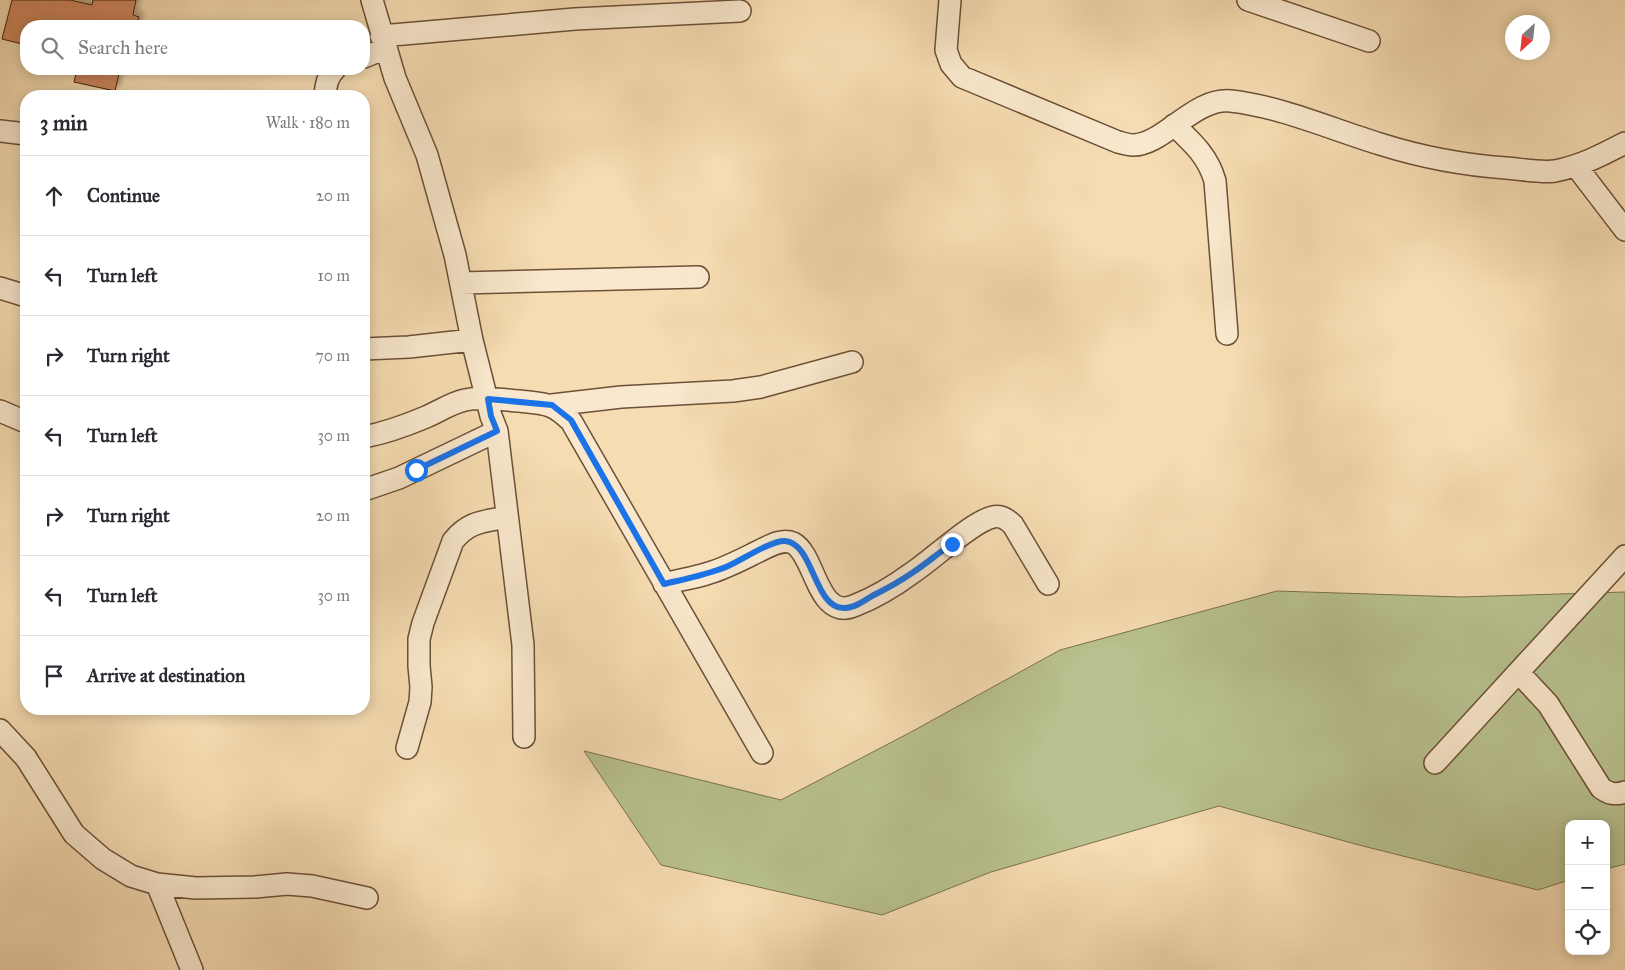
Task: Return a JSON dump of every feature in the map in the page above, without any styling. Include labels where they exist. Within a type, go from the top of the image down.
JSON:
[{"type":"street","points":[[372,0],[395,78],[427,155],[455,255],[472,340],[491,416],[497,431],[523,645],[524,737]]},
{"type":"street","points":[[950,0],[946,50],[952,64],[962,77],[1118,142],[1132,145],[1150,140],[1208,104],[1228,101],[1255,105],[1383,145],[1466,165],[1552,171],[1576,166],[1592,160],[1625,143]]},
{"type":"street","points":[[1248,0],[1369,41]]},
{"type":"street","points":[[370,52],[383,42],[575,19],[740,11]]},
{"type":"street","points":[[326,90],[329,75]]},
{"type":"street","points":[[1174,125],[1206,157],[1212,168],[1215,181],[1227,334]]},
{"type":"street","points":[[0,131],[20,133]]},
{"type":"street","points":[[1576,166],[1625,230]]},
{"type":"street","points":[[461,283],[698,277]]},
{"type":"street","points":[[0,288],[20,294]]},
{"type":"street","points":[[370,350],[472,340]]},
{"type":"street","points":[[370,435],[428,416],[448,405],[467,399],[552,405],[621,397],[733,391],[761,387],[852,362]]},
{"type":"street","points":[[552,405],[571,420],[762,753]]},
{"type":"street","points":[[0,411],[20,419]]},
{"type":"street","points":[[370,488],[399,478],[497,431]]},
{"type":"street","points":[[664,584],[707,574],[784,541],[794,544],[802,553],[825,597],[833,605],[844,609],[856,606],[912,573],[978,524],[991,517],[999,516],[1007,519],[1013,525],[1048,584]]},
{"type":"street","points":[[407,748],[420,702],[422,687],[419,666],[419,639],[453,541],[462,530],[470,525],[507,517]]},
{"type":"street","points":[[1436,763],[1625,556]]},
{"type":"street","points":[[1519,673],[1548,704],[1601,788],[1608,793],[1618,794],[1625,792]]},
{"type":"street","points":[[0,730],[26,758],[74,834],[103,860],[131,876],[157,884],[196,888],[255,887],[287,884],[312,886],[367,898]]},
{"type":"street","points":[[157,884],[192,970]]},
{"type":"green space","points":[[1277,591],[1461,597],[1625,592],[1625,864],[1610,868],[1610,820],[1565,820],[1565,881],[1538,890],[1355,844],[1219,806],[991,872],[882,915],[661,865],[584,751],[781,800],[911,732],[1060,650]]},
{"type":"building","points":[[12,0],[70,0],[92,5],[93,0],[136,0],[133,15],[139,17],[138,20],[20,20],[20,44],[2,39]]},
{"type":"building","points":[[76,75],[119,75],[115,90],[74,82]]},
{"type":"route","points":[[416,470],[497,431],[491,416],[488,399],[541,403],[552,405],[571,420],[664,584],[707,574],[784,541],[794,544],[802,553],[825,597],[833,605],[844,609],[856,606],[912,573],[952,544]]}]
